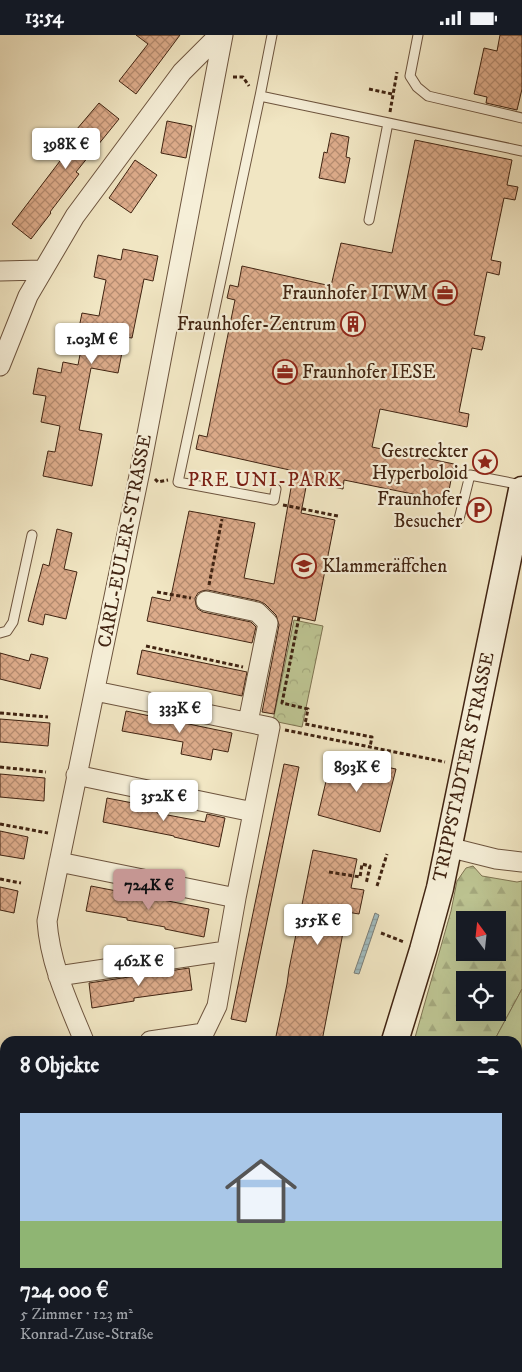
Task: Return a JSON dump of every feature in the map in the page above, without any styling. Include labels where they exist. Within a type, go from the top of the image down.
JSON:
[{"type":"main road","name":"TRIPPSTADTER STRASSE","points":[[397,1036],[424,950],[448,847],[522,490]]},
{"type":"street","points":[[0,366],[28,296],[75,216],[182,72],[218,35]]},
{"type":"street","name":"CARL-EULER-STRASSE","points":[[82,1036],[58,976],[48,943],[47,921],[140,471],[223,35]]},
{"type":"street","points":[[0,271],[42,271]]},
{"type":"street","points":[[206,601],[257,612],[268,623],[248,722]]},
{"type":"street","points":[[95,691],[270,727],[226,951],[218,1006],[204,1033],[184,1036]]},
{"type":"street","points":[[76,775],[253,812]]},
{"type":"street","points":[[448,847],[496,859],[522,862]]},
{"type":"street","points":[[58,861],[236,898]]},
{"type":"street","points":[[58,976],[226,951]]},
{"type":"lane","points":[[272,35],[178,482],[274,500],[276,489]]},
{"type":"lane","points":[[418,35],[410,76],[417,87],[428,96],[522,118]]},
{"type":"lane","points":[[260,96],[522,151]]},
{"type":"lane","points":[[369,220],[388,123]]},
{"type":"lane","points":[[460,519],[470,475],[522,485]]},
{"type":"lane","points":[[0,633],[7,631],[13,623],[32,535]]},
{"type":"path","points":[[388,123],[397,69]]},
{"type":"path","points":[[233,77],[243,77],[251,88]]},
{"type":"path","points":[[369,89],[392,94]]},
{"type":"path","points":[[274,500],[281,505],[338,516]]},
{"type":"path","points":[[157,591],[206,601],[222,519]]},
{"type":"path","points":[[299,617],[282,703],[308,709],[304,724],[372,737],[370,747]]},
{"type":"path","points":[[146,646],[259,670]]},
{"type":"path","points":[[0,713],[48,717]]},
{"type":"path","points":[[270,727],[466,766]]},
{"type":"path","points":[[0,767],[46,772]]},
{"type":"path","points":[[0,823],[64,836]]},
{"type":"path","points":[[377,886],[387,854]]},
{"type":"path","points":[[329,872],[360,877],[362,864],[370,866],[366,884]]},
{"type":"path","points":[[0,879],[21,883]]},
{"type":"path","points":[[381,933],[390,937]]},
{"type":"green space","points":[[294,620],[323,626],[302,727],[273,721]]},
{"type":"green space","points":[[473,866],[482,876],[517,882],[522,881],[522,989],[506,1019],[506,971],[456,971],[456,1021],[505,1021],[497,1036],[415,1036],[451,911],[457,881],[466,868]]},
{"type":"green space","points":[[522,989],[522,1036],[497,1036]]},
{"type":"water","points":[[375,913],[379,915],[359,974],[354,973]]},
{"type":"building","points":[[136,35],[180,35],[136,94],[119,81],[148,44]]},
{"type":"building","points":[[500,35],[522,35],[522,89],[517,110],[486,103],[487,97],[474,94],[484,48],[497,51]]},
{"type":"building","points":[[99,103],[119,119],[76,172],[79,174],[31,239],[12,224],[76,140],[71,136]]},
{"type":"building","points":[[167,121],[192,126],[186,158],[161,153]]},
{"type":"building","points":[[331,133],[349,137],[346,157],[350,158],[345,183],[319,178],[324,152],[327,153]]},
{"type":"building","name":"Fraunhofer-Zentrum","points":[[415,140],[512,160],[507,185],[518,187],[515,200],[504,198],[491,260],[501,262],[499,275],[487,272],[474,335],[485,337],[482,350],[472,348],[459,412],[469,414],[467,427],[380,409],[372,447],[454,464],[447,501],[344,480],[343,489],[307,482],[301,513],[335,520],[315,621],[293,616],[274,714],[262,712],[279,625],[276,615],[265,604],[208,590],[198,593],[195,598],[198,609],[203,612],[251,622],[256,627],[252,643],[147,621],[152,597],[170,601],[189,511],[255,523],[244,578],[274,584],[294,471],[196,449],[199,435],[207,437],[235,300],[227,298],[230,285],[238,287],[242,266],[331,286],[341,243],[392,253]]},
{"type":"building","points":[[135,160],[157,175],[131,213],[109,198]]},
{"type":"building","points":[[123,249],[158,256],[153,281],[144,279],[132,338],[125,337],[118,373],[91,368],[79,430],[102,434],[92,486],[43,476],[48,451],[55,452],[60,426],[41,422],[46,396],[33,394],[38,368],[61,373],[63,362],[78,365],[83,339],[77,338],[82,313],[99,316],[106,280],[94,277],[98,255],[121,260]]},
{"type":"building","points":[[57,529],[72,533],[64,569],[77,572],[66,619],[45,614],[43,625],[28,621],[43,564],[49,566]]},
{"type":"building","points":[[142,650],[247,672],[242,696],[137,674]]},
{"type":"building","points":[[0,653],[29,661],[31,654],[48,658],[40,689],[0,679]]},
{"type":"building","points":[[126,711],[232,733],[228,752],[213,749],[211,760],[181,754],[183,742],[122,731]]},
{"type":"building","points":[[0,719],[50,723],[48,746],[0,742]]},
{"type":"building","points":[[332,756],[396,769],[380,832],[318,815]]},
{"type":"building","points":[[284,764],[299,767],[246,1022],[231,1019]]},
{"type":"building","points":[[0,774],[45,778],[44,801],[0,797]]},
{"type":"building","points":[[107,798],[138,804],[139,800],[159,804],[157,813],[205,822],[207,814],[225,818],[219,847],[103,822]]},
{"type":"building","points":[[0,831],[28,837],[24,859],[0,855]]},
{"type":"building","points":[[313,850],[357,859],[351,888],[364,890],[359,914],[347,912],[323,1036],[276,1036]]},
{"type":"building","points":[[91,886],[209,909],[204,937],[127,920],[127,918],[86,911]]},
{"type":"building","points":[[0,887],[18,891],[14,913],[0,910]]},
{"type":"building","points":[[189,968],[192,990],[134,998],[134,1001],[92,1008],[89,983]]},
{"type":"place","name":"Fraunhofer ITWM","points":[[445,293]]},
{"type":"place","name":"Fraunhofer-Zentrum","points":[[353,324]]},
{"type":"place","name":"Fraunhofer IESE","points":[[285,372]]},
{"type":"place","name":"Gestreckter Hyperboloid","points":[[485,462]]},
{"type":"place","name":"Fraunhofer Besucher","points":[[479,510]]},
{"type":"place","name":"Klammeräffchen","points":[[304,566]]},
{"type":"district","name":"PRE UNI-PARK","points":[[265,480]]}]
